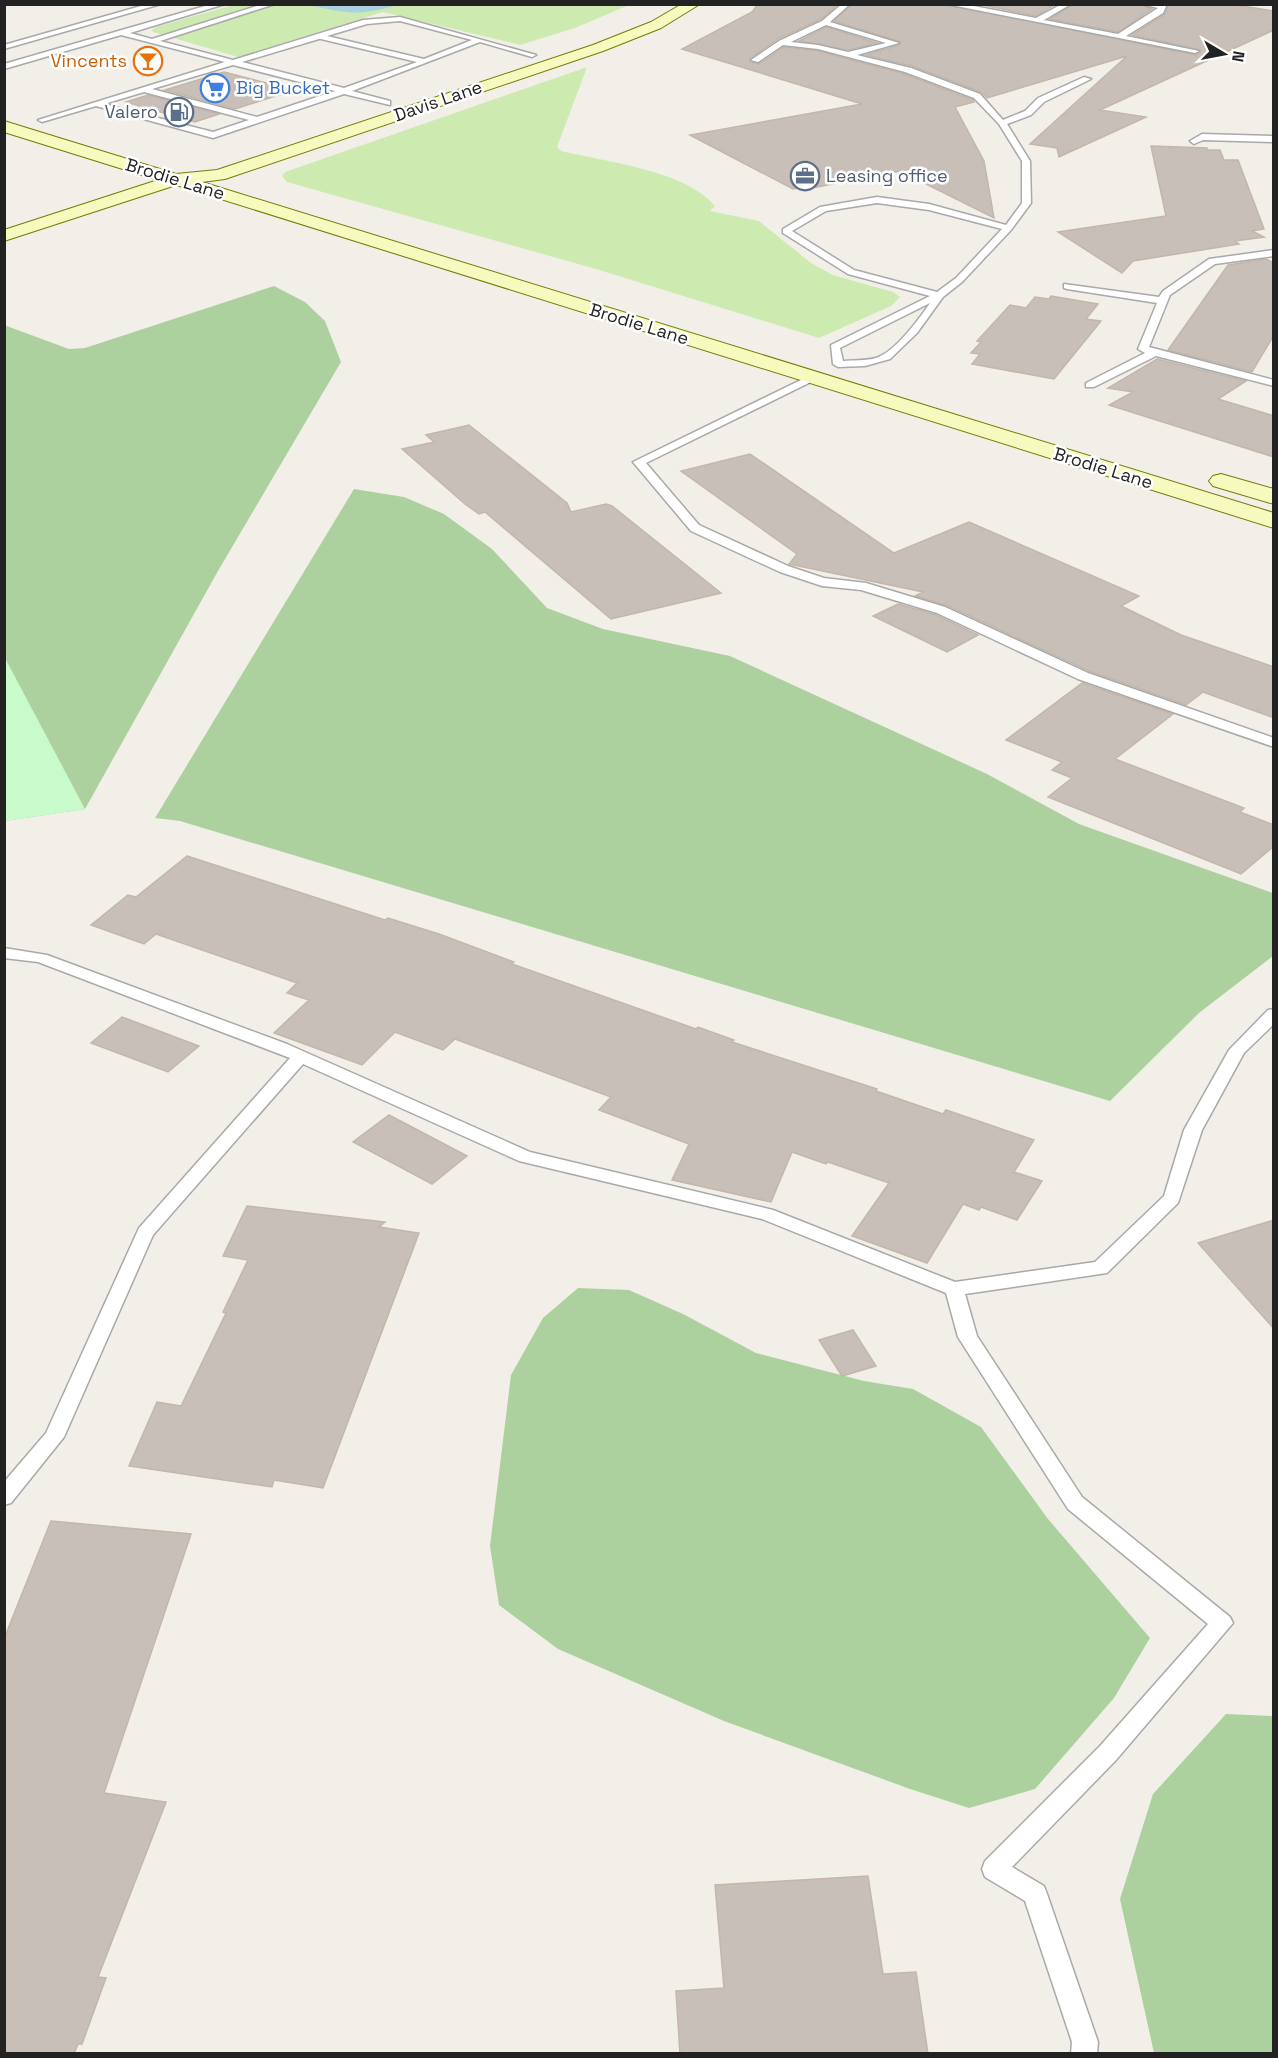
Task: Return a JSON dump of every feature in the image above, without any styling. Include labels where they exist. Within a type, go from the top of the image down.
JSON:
[{"type":"main road","name":"Davis Lane","points":[[4,236],[196,169],[423,106],[598,48],[656,25],[693,4]]},
{"type":"main road","name":"Davis Lane","points":[[253,146],[532,55],[636,16]]},
{"type":"main road","points":[[423,106],[460,88],[529,64],[535,57],[532,55]]},
{"type":"main road","points":[[23,114],[74,130]]},
{"type":"main road","name":"Brodie Lane","points":[[4,126],[196,169],[380,223]]},
{"type":"main road","name":"Brodie Lane","points":[[196,169],[813,367],[1274,521]]},
{"type":"main road","points":[[813,367],[838,364],[892,380]]},
{"type":"main road","points":[[1206,476],[1274,497]]},
{"type":"lane","points":[[4,47],[158,4]]},
{"type":"lane","points":[[4,67],[222,4]]},
{"type":"lane","points":[[151,41],[272,4]]},
{"type":"lane","points":[[755,60],[782,43],[825,23],[847,4]]},
{"type":"lane","points":[[949,4],[1194,51]]},
{"type":"lane","points":[[1037,21],[1068,4]]},
{"type":"lane","points":[[1144,4],[1163,6]]},
{"type":"lane","points":[[1120,36],[1128,33],[1163,6]]},
{"type":"lane","points":[[42,120],[366,22],[400,19],[532,55]]},
{"type":"lane","points":[[825,23],[895,43],[848,55]]},
{"type":"lane","points":[[121,33],[387,102]]},
{"type":"lane","points":[[319,36],[425,62]]},
{"type":"lane","points":[[96,104],[213,135],[425,62],[480,40]]},
{"type":"lane","points":[[782,43],[818,47],[908,70],[977,96],[1002,123],[1026,161],[1026,203],[1008,228],[959,280],[939,295],[835,347],[838,364],[883,360],[927,318],[937,303],[939,295]]},
{"type":"lane","points":[[1002,123],[1028,113],[1041,100],[1087,79]]},
{"type":"lane","points":[[145,89],[258,120]]},
{"type":"lane","points":[[1194,141],[1202,137],[1274,139]]},
{"type":"lane","points":[[939,295],[851,272],[786,231],[823,209],[877,200],[929,207],[1008,228]]},
{"type":"lane","points":[[1274,253],[1212,261],[1166,293],[1143,349],[1274,383]]},
{"type":"lane","points":[[1067,286],[1163,301]]},
{"type":"lane","points":[[1090,385],[1155,352]]},
{"type":"lane","points":[[813,367],[639,462],[695,528],[784,569],[822,582],[862,586],[941,610],[1083,676],[1274,743]]},
{"type":"lane","points":[[4,953],[42,958],[300,1057],[525,1157],[767,1214],[954,1289],[1100,1268],[1172,1199],[1198,1120],[1237,1050],[1274,1014]]},
{"type":"lane","points":[[4,1497],[54,1437],[145,1232],[300,1057]]},
{"type":"lane","points":[[954,1289],[968,1337],[1075,1503],[1222,1623],[1108,1753],[994,1869],[1035,1894],[1085,2042],[1084,2054]]},
{"type":"green space","points":[[233,5],[629,5],[575,28],[520,45],[383,12],[238,57],[152,30]]},
{"type":"green space","points":[[587,67],[557,147],[561,151],[644,169],[685,184],[702,194],[715,206],[710,211],[759,221],[811,263],[833,275],[893,292],[900,297],[891,306],[819,338],[596,269],[287,182],[282,176],[285,172]]},
{"type":"green space","points":[[274,286],[305,302],[325,321],[341,362],[218,571],[85,809],[5,821],[4,325],[69,349],[85,348]]},
{"type":"green space","points":[[354,489],[404,497],[444,514],[492,549],[547,608],[603,629],[730,656],[987,774],[1079,824],[1273,893],[1273,956],[1199,1013],[1110,1101],[180,821],[155,818]]},
{"type":"green space","points":[[5,658],[85,809],[5,821]]},
{"type":"green space","points":[[578,1288],[629,1290],[683,1314],[756,1353],[864,1381],[913,1389],[981,1427],[1048,1519],[1150,1638],[1114,1698],[1035,1789],[969,1808],[910,1789],[724,1721],[558,1649],[499,1605],[490,1546],[511,1375],[543,1318]]},
{"type":"green space","points":[[1226,1714],[1273,1716],[1273,2053],[1154,2053],[1120,1899],[1153,1794]]},
{"type":"water","points":[[308,5],[397,5],[372,11],[352,12]]},
{"type":"building","points":[[758,4],[838,4],[821,19],[778,39],[750,58],[750,62],[759,64],[784,47],[818,51],[904,74],[973,100],[974,102],[955,107],[984,161],[994,218],[920,179],[913,179],[911,169],[807,189],[803,187],[793,189],[690,135],[862,104],[682,49],[752,12]]},
{"type":"building","points":[[852,4],[944,4],[1195,55],[1201,50],[1132,35],[1164,15],[1169,4],[1230,4],[1274,11],[1274,30],[1100,110],[1146,117],[1059,157],[1057,148],[1030,144],[1127,56],[987,98],[981,92],[912,66],[866,55],[900,45],[901,42],[834,21]]},
{"type":"building","points":[[978,4],[1056,4],[1036,16]]},
{"type":"building","points":[[1073,4],[1139,4],[1152,9],[1118,32],[1050,19]]},
{"type":"building","points":[[826,27],[877,43],[848,50],[799,41]]},
{"type":"building","points":[[224,72],[294,90],[235,109],[165,90]]},
{"type":"building","name":"Valero","points":[[148,95],[219,114],[195,122],[126,102]]},
{"type":"building","points":[[1151,146],[1220,150],[1224,160],[1238,160],[1264,229],[1252,231],[1264,237],[1235,241],[1239,244],[1133,261],[1122,273],[1058,232],[1166,216]]},
{"type":"building","points":[[1266,259],[1274,263],[1274,335],[1252,372],[1168,350],[1228,265]]},
{"type":"building","points":[[1051,296],[1098,304],[1086,319],[1101,321],[1054,379],[972,364],[980,354],[971,353],[981,342],[977,341],[1010,305],[1026,308],[1035,297],[1049,299]]},
{"type":"building","points":[[1157,359],[1246,381],[1218,399],[1274,416],[1274,457],[1109,405],[1133,392],[1108,388]]},
{"type":"building","points":[[469,425],[567,503],[571,512],[606,504],[612,506],[721,593],[611,619],[485,512],[479,514],[465,504],[402,449],[434,442],[426,435]]},
{"type":"building","points":[[750,454],[894,553],[969,522],[1139,596],[1121,606],[1181,635],[1274,667],[1274,718],[1203,692],[1186,705],[1089,671],[946,605],[915,596],[923,592],[789,564],[797,554],[681,471]]},
{"type":"building","points":[[898,604],[936,615],[978,635],[947,652],[873,616]]},
{"type":"building","points":[[1082,683],[1173,714],[1115,759],[1244,808],[1240,812],[1274,825],[1274,846],[1241,874],[1048,797],[1072,778],[1052,770],[1062,762],[1006,740]]},
{"type":"building","points":[[187,856],[385,920],[388,918],[439,934],[514,962],[512,964],[696,1029],[698,1027],[734,1040],[732,1042],[877,1089],[876,1091],[943,1114],[946,1110],[1034,1140],[1014,1172],[1042,1181],[1017,1220],[981,1207],[979,1210],[963,1204],[927,1263],[852,1236],[889,1183],[792,1152],[771,1202],[672,1180],[689,1144],[599,1110],[611,1097],[455,1039],[443,1050],[395,1032],[362,1065],[274,1033],[309,1000],[287,993],[297,983],[156,934],[144,944],[91,925],[128,895],[136,897]]},
{"type":"building","points":[[122,1017],[199,1046],[168,1072],[91,1043]]},
{"type":"building","points":[[389,1115],[467,1156],[432,1184],[353,1142]]},
{"type":"building","points":[[247,1206],[385,1222],[379,1227],[419,1233],[323,1488],[274,1480],[272,1487],[129,1466],[157,1402],[181,1406],[226,1313],[223,1312],[248,1260],[223,1256]]},
{"type":"building","points":[[1274,1220],[1274,1329],[1198,1243]]},
{"type":"building","points":[[853,1330],[876,1366],[842,1376],[819,1340]]},
{"type":"building","points":[[51,1521],[191,1534],[104,1793],[166,1802],[98,1977],[106,1978],[82,2044],[78,2044],[74,2054],[4,2054],[4,1639]]},
{"type":"building","points":[[868,1876],[883,1974],[916,1972],[928,2054],[680,2054],[676,1991],[724,1988],[715,1885]]},
{"type":"place","name":"Vincents","points":[[148,61]]},
{"type":"place","name":"Big Bucket","points":[[215,88]]},
{"type":"place","name":"Valero","points":[[179,112]]},
{"type":"place","name":"Leasing office","points":[[805,176]]}]
